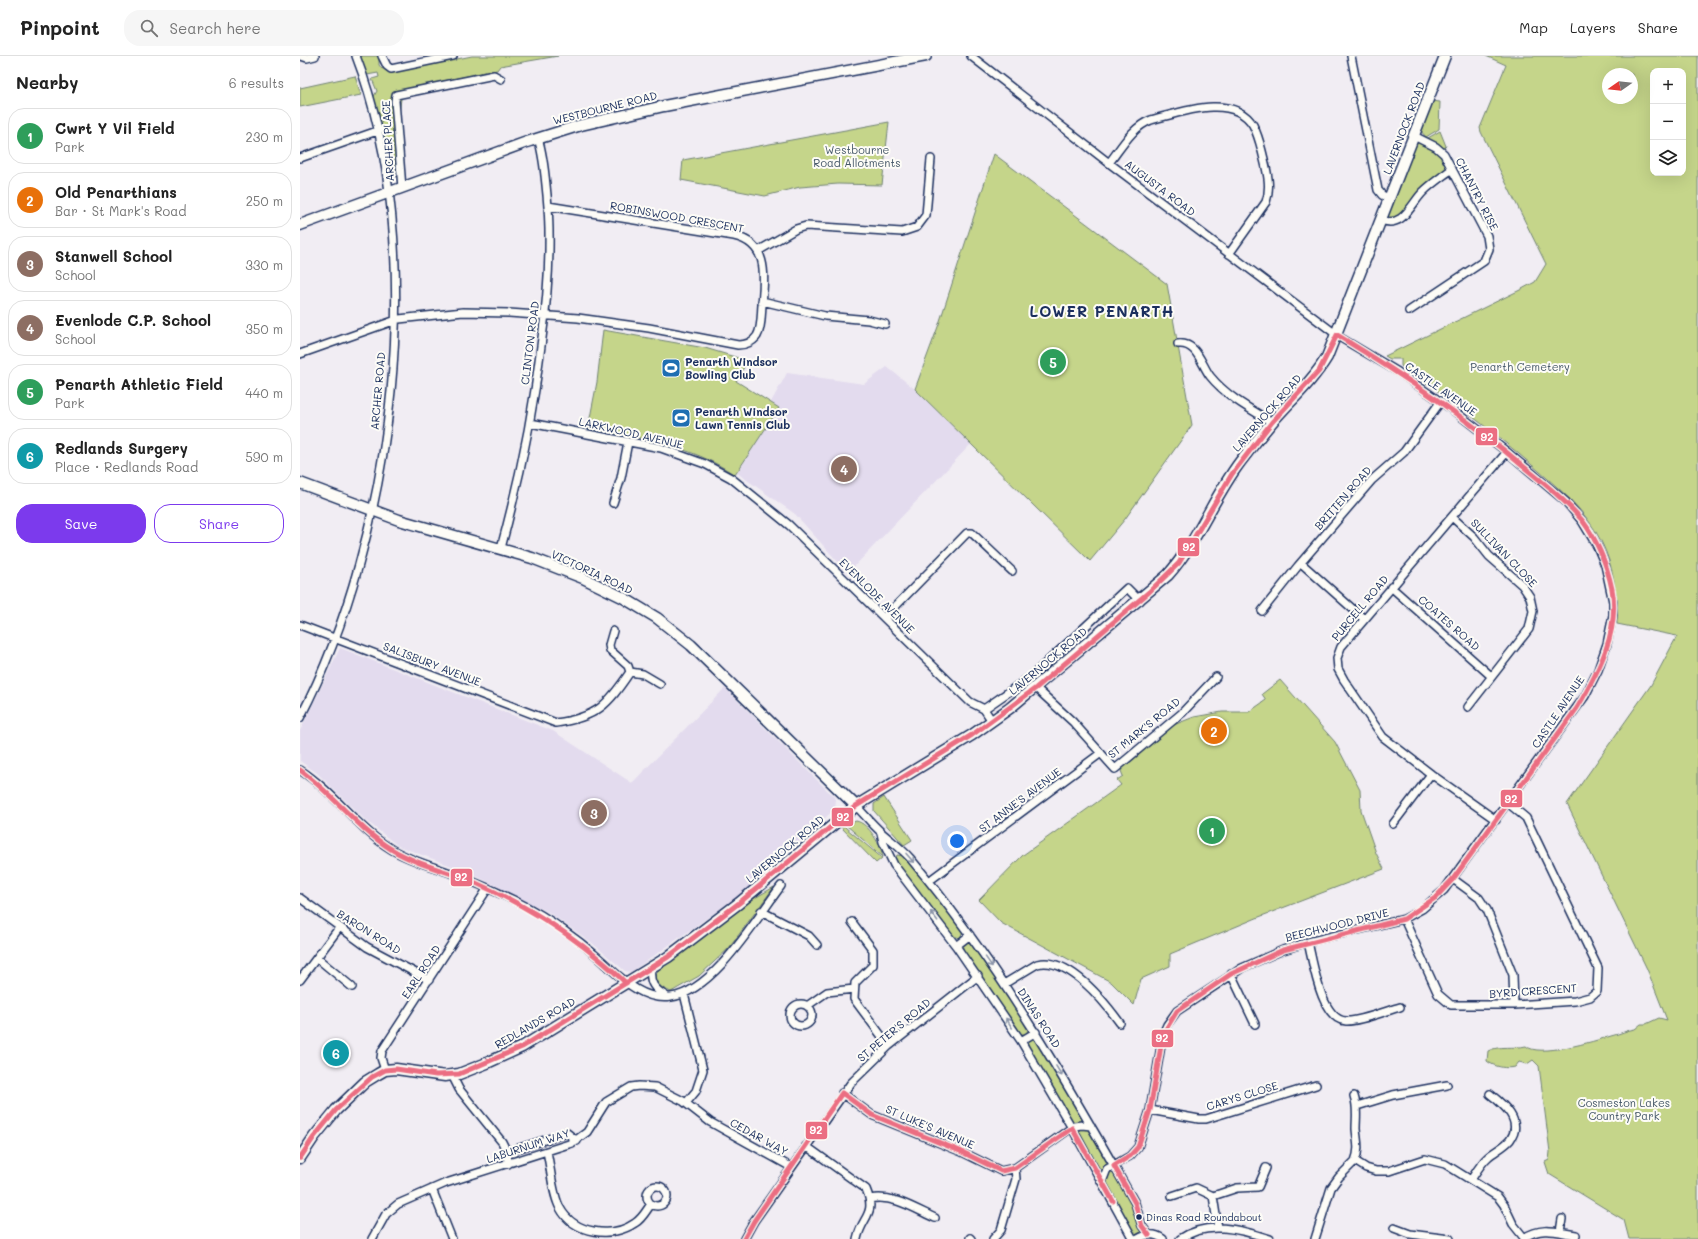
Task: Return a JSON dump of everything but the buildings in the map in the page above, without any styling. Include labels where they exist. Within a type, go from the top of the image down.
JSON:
[{"type":"main road","name":"WESTBOURNE ROAD","points":[[300,225],[538,138],[589,123],[646,109],[926,56]]},
{"type":"main road","name":"LAVERNOCK ROAD","points":[[626,983],[668,957],[739,903],[856,806],[992,721],[1036,688],[1168,575],[1187,552],[1232,474],[1272,422],[1319,371],[1327,357],[1445,56]]},
{"type":"main road","name":"VICTORIA ROAD","points":[[300,483],[372,511],[416,526],[502,548],[583,578],[622,597],[656,618],[708,660],[856,806]]},
{"type":"main road","name":"REDLANDS ROAD","points":[[385,1070],[396,1069],[452,1076],[465,1072],[515,1051],[626,983]]},
{"type":"main road","points":[[300,1158],[324,1124],[350,1096],[365,1082],[385,1070]]},
{"type":"street","points":[[301,56],[307,58],[315,56]]},
{"type":"street","name":"ARCHER ROAD","points":[[300,718],[319,680],[353,585],[372,511],[389,412],[395,320],[394,253],[390,192],[380,130],[365,78],[356,56]]},
{"type":"street","points":[[382,56],[387,66],[391,68],[453,56]]},
{"type":"street","name":"AUGUSTA ROAD","points":[[971,56],[1109,163],[1337,334]]},
{"type":"street","points":[[1351,56],[1378,190],[1382,195],[1390,199]]},
{"type":"street","name":"ARCHER PLACE","points":[[402,188],[395,101],[398,94],[494,75],[500,79]]},
{"type":"street","points":[[1109,163],[1135,131],[1142,124],[1150,120],[1207,107],[1230,108],[1246,117],[1253,126],[1258,138],[1268,177],[1268,195],[1266,202],[1229,254]]},
{"type":"street","points":[[300,156],[380,130]]},
{"type":"street","name":"CHANTRY RISE","points":[[1409,311],[1484,261],[1488,254],[1489,244],[1452,169],[1440,150],[1414,136]]},
{"type":"street","name":"CLINTON ROAD","points":[[502,548],[530,423],[545,315],[550,253],[548,206],[543,160],[538,138]]},
{"type":"street","points":[[300,354],[395,320],[462,312],[545,315],[618,323],[742,345],[749,343],[758,334],[762,301],[763,265],[758,251],[796,229],[810,225],[902,232],[917,227],[926,215],[930,159]]},
{"type":"street","points":[[1381,220],[1392,222],[1403,218],[1424,191],[1452,169]]},
{"type":"street","name":"ROBINSWOOD CRESCENT","points":[[548,206],[734,236],[748,241],[758,251]]},
{"type":"street","points":[[762,301],[825,316],[869,320],[885,324]]},
{"type":"street","name":"CASTLE AVENUE","points":[[1337,334],[1441,401],[1507,452],[1566,502],[1585,525],[1603,560],[1612,590],[1612,620],[1607,644],[1593,681],[1577,708],[1453,879],[1435,898],[1404,919]]},
{"type":"street","points":[[1178,344],[1188,345],[1194,349],[1206,370],[1218,384],[1241,403],[1272,422]]},
{"type":"street","name":"BRITTEN ROAD","points":[[1262,611],[1376,476],[1404,452],[1441,401]]},
{"type":"street","name":"LARKWOOD AVENUE","points":[[530,423],[661,448],[694,459],[718,471],[744,487]]},
{"type":"street","points":[[613,503],[621,478],[628,442]]},
{"type":"street","name":"PURCELL ROAD","points":[[1496,820],[1431,774],[1383,737],[1344,680],[1338,669],[1337,658],[1341,646],[1507,452]]},
{"type":"street","name":"EVENLODE AVENUE","points":[[744,487],[789,525],[970,702],[984,710],[992,721]]},
{"type":"street","name":"SULLIVAN CLOSE","points":[[1452,517],[1474,537],[1488,556],[1522,585],[1532,602],[1533,616],[1529,629],[1468,707]]},
{"type":"street","points":[[884,618],[967,533],[972,532],[1012,571]]},
{"type":"street","points":[[1301,563],[1364,619]]},
{"type":"street","points":[[984,710],[1033,675],[1127,588],[1140,600]]},
{"type":"street","name":"COATES ROAD","points":[[1391,588],[1491,676]]},
{"type":"street","name":"SALISBURY AVENUE","points":[[300,625],[556,723],[585,718],[599,710],[630,672]]},
{"type":"street","points":[[613,631],[609,645],[610,650],[628,666],[630,672],[643,674],[660,684]]},
{"type":"street","name":"ST MARK'S ROAD","points":[[1036,688],[1073,722],[1114,769],[1182,713],[1216,677]]},
{"type":"street","name":"ST ANNE'S AVENUE","points":[[933,878],[1101,753]]},
{"type":"street","points":[[300,770],[326,790],[369,834],[393,850],[488,888],[535,912],[559,927],[587,948],[626,983],[650,996],[670,998],[684,994],[708,978],[716,970],[781,886]]},
{"type":"street","points":[[1393,824],[1431,774]]},
{"type":"street","name":"BYRD CRESCENT","points":[[1404,919],[1438,994],[1446,1002],[1457,1006],[1514,1005],[1575,1001],[1590,997],[1597,991],[1598,968],[1526,818],[1508,803]]},
{"type":"street","name":"DINAS ROAD","points":[[856,806],[881,833],[901,848],[970,935],[1004,984],[1036,1032],[1091,1126],[1135,1203],[1142,1226],[1149,1234]]},
{"type":"street","name":"DINAS ROAD","points":[[881,833],[890,858],[978,976],[1021,1041],[1072,1128],[1133,1239]]},
{"type":"street","points":[[890,858],[901,848]]},
{"type":"street","points":[[1453,879],[1479,898],[1487,910],[1513,975],[1514,1005]]},
{"type":"street","name":"EARL ROAD","points":[[385,1070],[381,1058],[382,1051],[488,888]]},
{"type":"street","name":"BARON ROAD","points":[[300,898],[367,947],[429,980]]},
{"type":"street","points":[[761,911],[809,936],[818,945]]},
{"type":"street","name":"BEECHWOOD DRIVE","points":[[1102,1182],[1105,1172],[1130,1156],[1138,1147],[1150,1110],[1163,1034],[1167,1025],[1177,1011],[1186,1003],[1231,974],[1283,950],[1308,942],[1404,919]]},
{"type":"street","points":[[852,922],[873,950],[873,965],[855,983],[854,999],[889,1046]]},
{"type":"street","points":[[300,980],[339,928]]},
{"type":"street","points":[[956,946],[970,935]]},
{"type":"street","points":[[1308,942],[1326,1005],[1337,1019],[1348,1021],[1400,1007]]},
{"type":"street","points":[[317,958],[352,987]]},
{"type":"street","points":[[1004,984],[1037,964],[1043,962],[1054,964],[1075,976],[1091,989],[1106,1003],[1120,1023]]},
{"type":"street","points":[[651,968],[649,977],[651,984],[659,992],[670,998]]},
{"type":"street","points":[[1231,974],[1255,1024]]},
{"type":"street","name":"ST PETER'S ROAD","points":[[791,1167],[842,1093],[889,1046],[978,976]]},
{"type":"street","points":[[807,1006],[827,992],[854,989]]},
{"type":"street","points":[[684,994],[703,1070],[700,1084],[686,1104]]},
{"type":"street","points":[[1021,1041],[1036,1032]]},
{"type":"street","points":[[452,1076],[456,1085],[502,1142],[507,1152],[508,1164]]},
{"type":"street","name":"CARYS CLOSE","points":[[1150,1110],[1206,1119],[1316,1085]]},
{"type":"street","points":[[1357,1106],[1393,1095],[1447,1085]]},
{"type":"street","name":"LABURNUM WAY","points":[[372,1239],[391,1209],[432,1188],[547,1152],[577,1141],[587,1132],[606,1102],[631,1087],[655,1087],[673,1095],[686,1104]]},
{"type":"street","name":"ST LUKE'S AVENUE","points":[[842,1093],[872,1115],[960,1151],[1001,1171],[1015,1168]]},
{"type":"street","points":[[1471,1180],[1484,1160],[1506,1144],[1513,1135],[1513,1121],[1508,1108],[1490,1094]]},
{"type":"street","points":[[1315,1239],[1331,1188],[1339,1177],[1355,1161],[1358,1149],[1356,1130],[1357,1106],[1354,1096]]},
{"type":"street","name":"CEDAR WAY","points":[[686,1104],[710,1122],[791,1167],[754,1221],[744,1239]]},
{"type":"street","points":[[993,1239],[1001,1230],[1016,1179],[1015,1168],[1076,1125],[1091,1126]]},
{"type":"street","points":[[507,1152],[568,1133],[577,1141]]},
{"type":"street","points":[[806,1146],[860,1183],[866,1189],[870,1199],[868,1214],[857,1239]]},
{"type":"street","points":[[547,1152],[558,1205],[564,1214],[580,1227],[604,1233],[628,1227],[641,1218],[651,1204]]},
{"type":"street","points":[[1355,1161],[1371,1170],[1382,1172],[1394,1170],[1419,1160],[1431,1160],[1446,1164],[1502,1201],[1514,1224],[1525,1238],[1537,1230],[1576,1235]]},
{"type":"street","points":[[1172,1196],[1196,1188],[1213,1196],[1237,1188],[1258,1187],[1266,1168]]},
{"type":"street","points":[[432,1188],[452,1239]]},
{"type":"street","points":[[1213,1196],[1218,1228]]},
{"type":"street","points":[[870,1199],[877,1197],[891,1199],[936,1218]]},
{"type":"street","points":[[1560,1232],[1562,1218]]},
{"type":"street","points":[[1180,1239],[1195,1231],[1218,1228],[1235,1229],[1251,1236],[1270,1239]]},
{"type":"street","points":[[1394,1228],[1410,1234],[1450,1239]]},
{"type":"street","points":[[1138,1239],[1149,1234],[1163,1239]]},
{"type":"shaded area","points":[[887,367],[915,389],[971,444],[848,573],[795,514],[737,473],[778,408],[770,404],[787,373],[864,384]]},
{"type":"shaded area","points":[[340,648],[553,731],[632,783],[725,688],[836,799],[835,809],[741,894],[631,972],[625,971],[591,942],[548,912],[468,872],[398,846],[363,818],[317,773],[300,761],[300,731]]},
{"type":"green space","points":[[358,56],[379,56],[379,65],[382,69],[388,65],[413,68],[472,56],[558,56],[500,66],[497,70],[419,86],[416,92],[405,94],[401,99],[399,114],[400,173],[394,175],[391,172],[384,139],[379,133],[370,103],[377,91],[372,79],[379,77],[378,73],[367,75]]},
{"type":"green space","points":[[1486,56],[1698,56],[1698,1239],[1629,1239],[1624,1220],[1549,1174],[1545,1162],[1549,1160],[1550,1152],[1539,1066],[1533,1060],[1527,1064],[1519,1062],[1515,1067],[1508,1068],[1497,1066],[1487,1061],[1488,1051],[1492,1049],[1526,1046],[1532,1049],[1542,1050],[1567,1047],[1635,1029],[1641,1024],[1646,1024],[1659,1018],[1667,1020],[1647,969],[1567,804],[1651,685],[1677,636],[1617,624],[1616,592],[1609,561],[1595,529],[1579,509],[1552,482],[1468,413],[1401,366],[1401,359],[1390,359],[1385,356],[1535,282],[1546,264],[1480,128],[1506,65]]},
{"type":"green space","points":[[355,76],[361,95],[300,107],[300,88]]},
{"type":"green space","points":[[1432,101],[1440,102],[1439,129],[1426,137],[1420,130]]},
{"type":"green space","name":"Westbourne Road Allotments","points":[[889,122],[882,185],[838,184],[800,187],[765,196],[681,180],[683,160]]},
{"type":"green space","points":[[1440,131],[1446,146],[1443,149],[1428,138]]},
{"type":"green space","points":[[1419,142],[1428,145],[1437,151],[1443,159],[1446,168],[1398,217],[1389,218],[1387,216],[1415,144]]},
{"type":"green space","points":[[994,154],[1167,284],[1192,425],[1125,519],[1090,561],[915,389],[939,324]]},
{"type":"green space","points":[[603,330],[705,348],[745,360],[747,362],[736,381],[779,408],[735,475],[701,456],[683,450],[646,439],[588,428],[597,382]]},
{"type":"green space","points":[[1280,680],[1335,742],[1360,790],[1361,810],[1376,853],[1384,869],[1259,917],[1170,954],[1170,966],[1141,979],[1134,1005],[1111,982],[1001,923],[979,900],[1023,855],[1121,785],[1117,780],[1123,776],[1121,771],[1124,766],[1171,726],[1194,717],[1222,712],[1249,712],[1266,700],[1262,694]]},
{"type":"green space","points":[[884,797],[912,840],[904,845],[874,811],[874,804]]},
{"type":"green space","points":[[856,821],[870,830],[880,847],[883,857],[846,825]]},
{"type":"green space","points":[[844,826],[882,858],[876,863],[841,827]]},
{"type":"green space","points":[[897,855],[905,856],[963,931],[960,938],[953,936],[896,864],[895,860]]},
{"type":"green space","points":[[774,887],[729,948],[699,976],[671,992],[662,988],[658,984],[655,975],[662,966],[753,899]]},
{"type":"green space","points":[[968,942],[974,946],[1029,1028],[1026,1034],[1019,1034],[963,951],[963,945]]},
{"type":"green space","points":[[1032,1038],[1037,1040],[1085,1122],[1073,1123],[1028,1047],[1028,1042]]},
{"type":"green space","points":[[1077,1127],[1087,1128],[1091,1131],[1109,1164],[1102,1173],[1076,1129]]},
{"type":"green space","points":[[1112,1169],[1130,1202],[1141,1232],[1135,1235],[1107,1183],[1109,1170]]},
{"type":"transit line","name":"92","points":[[300,1158],[314,1137],[336,1110],[372,1077],[385,1070],[396,1069],[436,1075],[459,1074],[522,1047],[668,957],[739,903],[856,806],[972,735],[1036,688],[1149,592],[1179,563],[1232,474],[1272,422],[1319,371],[1337,335],[1410,381],[1480,431],[1562,499],[1582,520],[1597,544],[1610,580],[1614,605],[1610,636],[1599,666],[1577,708],[1453,879],[1435,898],[1404,919],[1283,950],[1231,974],[1177,1011],[1163,1034],[1150,1110],[1138,1147],[1130,1156],[1114,1166],[1135,1203],[1142,1226],[1149,1235]]},
{"type":"transit line","name":"92","points":[[300,770],[312,779],[367,831],[391,849],[422,864],[476,883],[517,903],[574,939],[626,983]]},
{"type":"transit line","name":"92","points":[[744,1239],[754,1221],[842,1093],[872,1115],[960,1151],[1001,1171],[1015,1168],[1072,1128],[1113,1201]]},
{"type":"place","name":"Penarth Athletic Field","points":[[1053,362]]},
{"type":"place","name":"Penarth Windsor Bowling Club","points":[[671,368]]},
{"type":"place","name":"Penarth Windsor Lawn Tennis Club","points":[[681,418]]},
{"type":"place","name":"Evenlode C.P. School","points":[[844,469]]},
{"type":"place","name":"Old Penarthians","points":[[1214,731]]},
{"type":"place","name":"Stanwell School","points":[[594,813]]},
{"type":"place","name":"Cwrt Y Vil Field","points":[[1212,831]]},
{"type":"place","name":"Redlands Surgery","points":[[336,1053]]},
{"type":"place","name":"Dinas Road Roundabout","points":[[1139,1217]]},
{"type":"district","name":"LOWER PENARTH","points":[[1102,312]]},
{"type":"park label","name":"Penarth Cemetery","points":[[1520,367]]},
{"type":"park label","name":"Cosmeston Lakes Country Park","points":[[1624,1109]]}]
